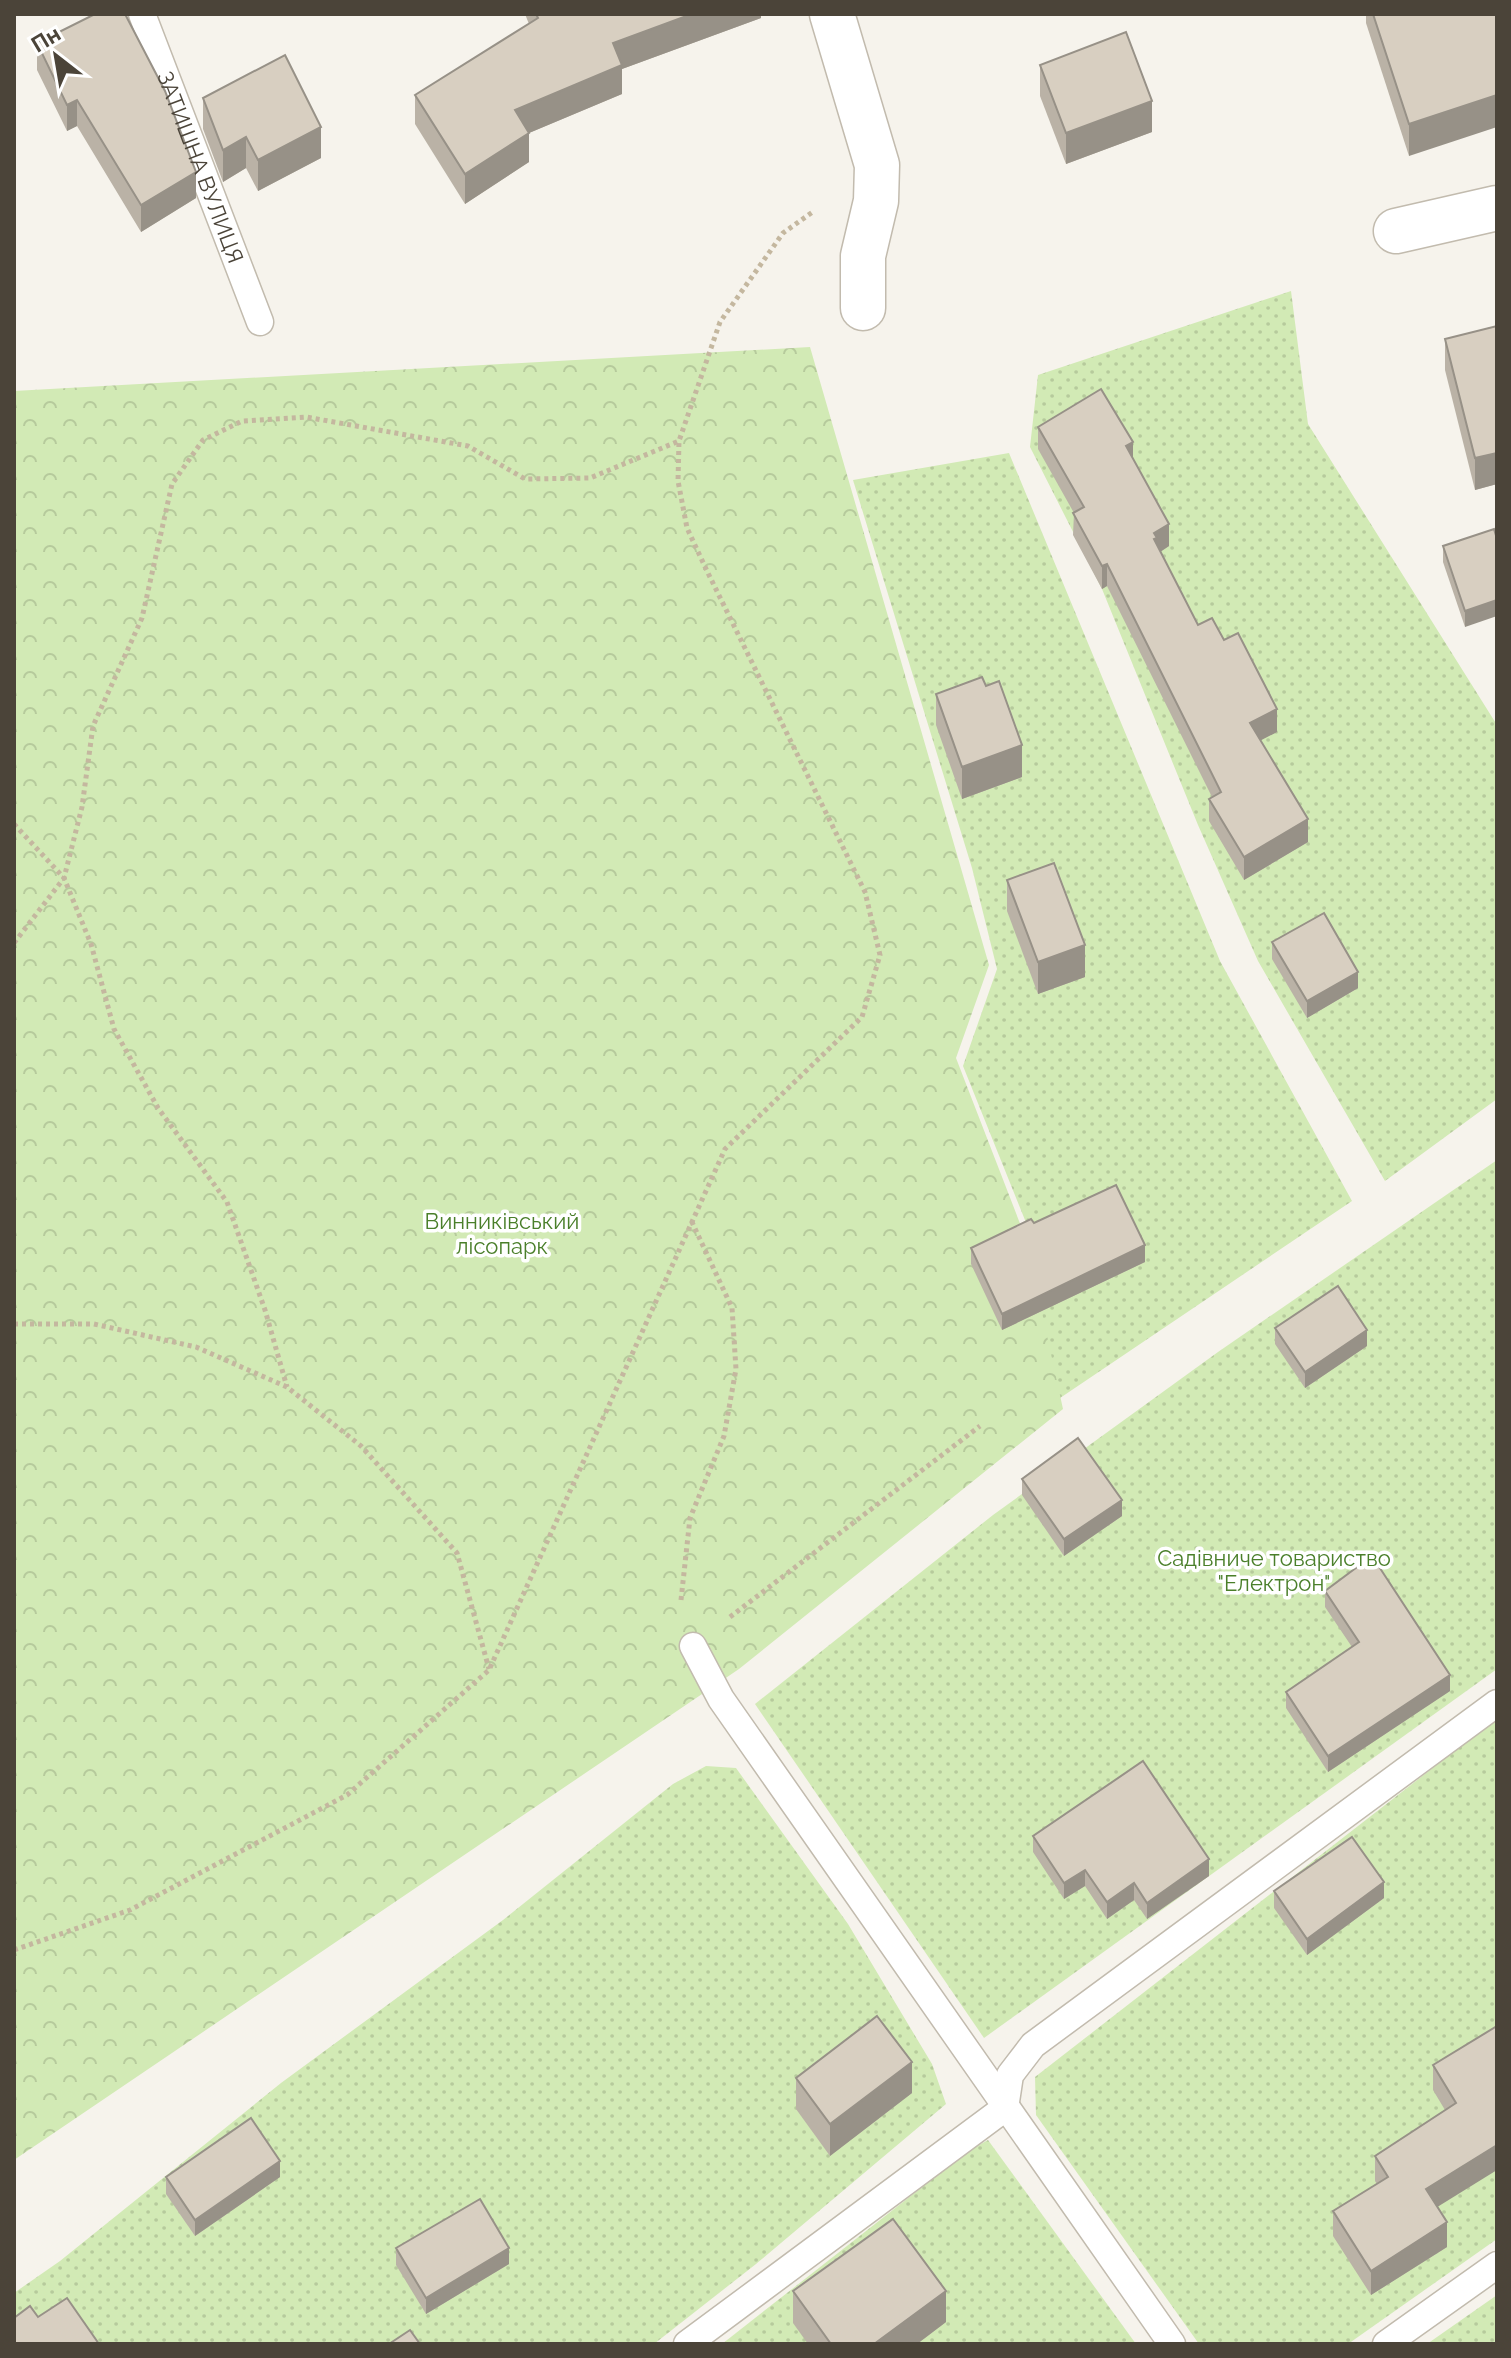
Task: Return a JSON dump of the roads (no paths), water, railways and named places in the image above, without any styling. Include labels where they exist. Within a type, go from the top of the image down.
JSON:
[{"type":"street","points":[[832,14],[877,165],[876,201],[863,256],[863,308]]},
{"type":"street","points":[[1396,231],[1497,208]]},
{"type":"lane","name":"ЗАТИШНА ВУЛИЦЯ","points":[[142,14],[260,322]]},
{"type":"lane","points":[[693,1646],[721,1699],[1172,2344]]},
{"type":"lane","points":[[687,2344],[1005,2108],[1010,2075],[1033,2045],[1497,1703]]},
{"type":"lane","points":[[1386,2344],[1497,2265]]},
{"type":"park label","name":"Винниківський лісопарк","points":[[502,1234]]},
{"type":"park label","name":"Садівниче товариство \"Електрон\"","points":[[1274,1570]]}]
